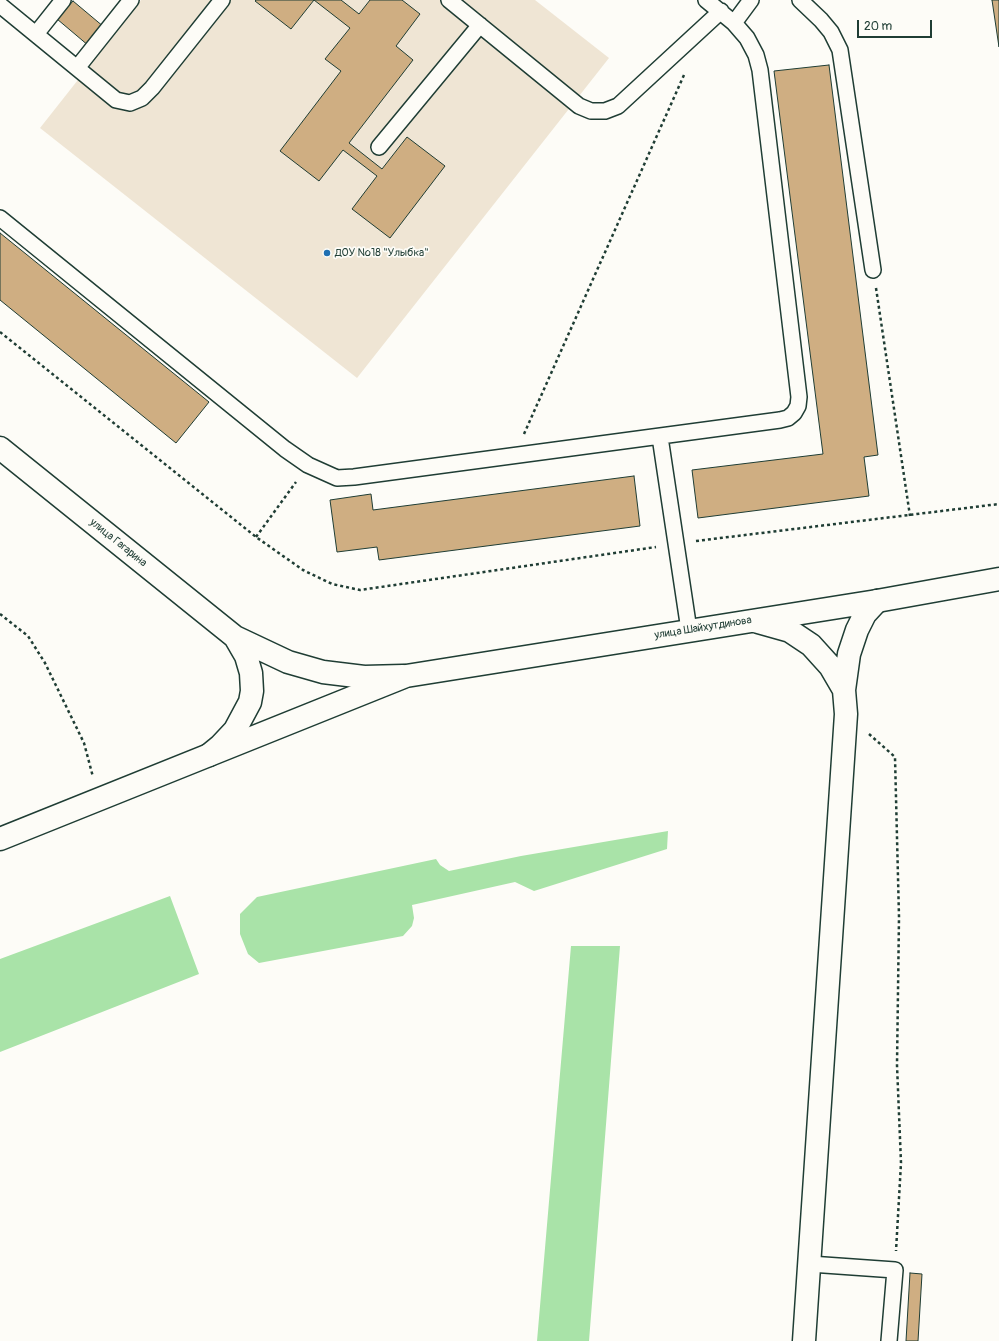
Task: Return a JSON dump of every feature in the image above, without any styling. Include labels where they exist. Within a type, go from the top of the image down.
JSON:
[{"type":"main road","name":"улица Гагарина","points":[[0,448],[236,637],[282,660],[323,672],[364,677],[406,676]]},
{"type":"main road","name":"улица Шайхутдинова","points":[[406,676],[877,601],[999,579]]},
{"type":"main road","points":[[804,1341],[846,714],[844,690],[849,654],[857,630],[865,614],[877,601]]},
{"type":"main road","points":[[751,620],[790,631],[811,645],[830,666],[844,690]]},
{"type":"main road","name":"улица Гагарина","points":[[206,757],[220,746],[235,730],[250,702],[252,691],[251,673],[246,656],[236,637]]},
{"type":"main road","points":[[0,839],[99,801],[406,676]]},
{"type":"lane","points":[[36,34],[63,0]]},
{"type":"lane","points":[[77,68],[131,0]]},
{"type":"lane","points":[[0,4],[116,100],[130,103],[142,98],[152,88],[222,0]]},
{"type":"lane","points":[[449,0],[579,106],[591,111],[605,111],[618,106],[721,11]]},
{"type":"lane","points":[[0,218],[285,449],[308,465],[337,478],[354,478],[514,455],[660,437],[788,418],[794,413],[798,406],[799,397],[760,70],[756,55],[747,38],[734,23],[706,0]]},
{"type":"lane","points":[[734,23],[751,0]]},
{"type":"lane","points":[[800,0],[831,32],[840,50],[873,270]]},
{"type":"lane","points":[[378,147],[480,25]]},
{"type":"lane","points":[[660,437],[689,630]]},
{"type":"lane","points":[[810,1264],[895,1270],[890,1341]]},
{"type":"path","points":[[514,455],[685,72]]},
{"type":"path","points":[[873,270],[910,516]]},
{"type":"path","points":[[0,332],[256,537],[303,570],[332,584],[360,590],[676,544],[999,504]]},
{"type":"path","points":[[256,537],[308,465]]},
{"type":"path","points":[[0,614],[28,636],[45,663],[84,743],[99,801]]},
{"type":"path","points":[[846,714],[896,758],[899,917],[897,1065],[902,1163],[895,1270]]},
{"type":"shaded area","name":"ДОУ №18 \"Улыбка\"","points":[[141,0],[535,0],[609,58],[357,378],[40,128]]},
{"type":"green space","points":[[668,831],[667,849],[534,891],[515,882],[412,905],[414,918],[412,926],[403,936],[259,963],[248,954],[240,934],[240,914],[257,897],[436,859],[440,865],[449,871],[521,856]]},
{"type":"green space","points":[[170,896],[199,974],[0,1052],[0,959]]},
{"type":"green space","points":[[571,946],[620,946],[589,1341],[537,1341]]},
{"type":"building","points":[[314,0],[291,29],[255,1]]},
{"type":"building","points":[[314,0],[341,0],[359,14],[370,0],[402,0],[420,14],[396,46],[413,60],[349,143],[382,169],[407,137],[445,166],[390,238],[352,209],[377,176],[343,150],[319,181],[280,151],[341,71],[325,59],[350,28]]},
{"type":"building","points":[[992,0],[999,0],[999,47]]},
{"type":"building","points":[[73,1],[104,27],[89,46],[57,19]]},
{"type":"building","points":[[829,65],[878,455],[864,457],[869,496],[698,518],[692,470],[823,454],[774,71]]},
{"type":"building","points":[[0,233],[209,402],[176,443],[0,300]]},
{"type":"building","points":[[634,476],[640,526],[379,560],[377,547],[337,552],[330,500],[371,494],[373,510]]},
{"type":"building","points":[[910,1273],[922,1274],[918,1341],[906,1341]]},
{"type":"place","name":"ДОУ №18 \"Улыбка\"","points":[[327,253]]}]
